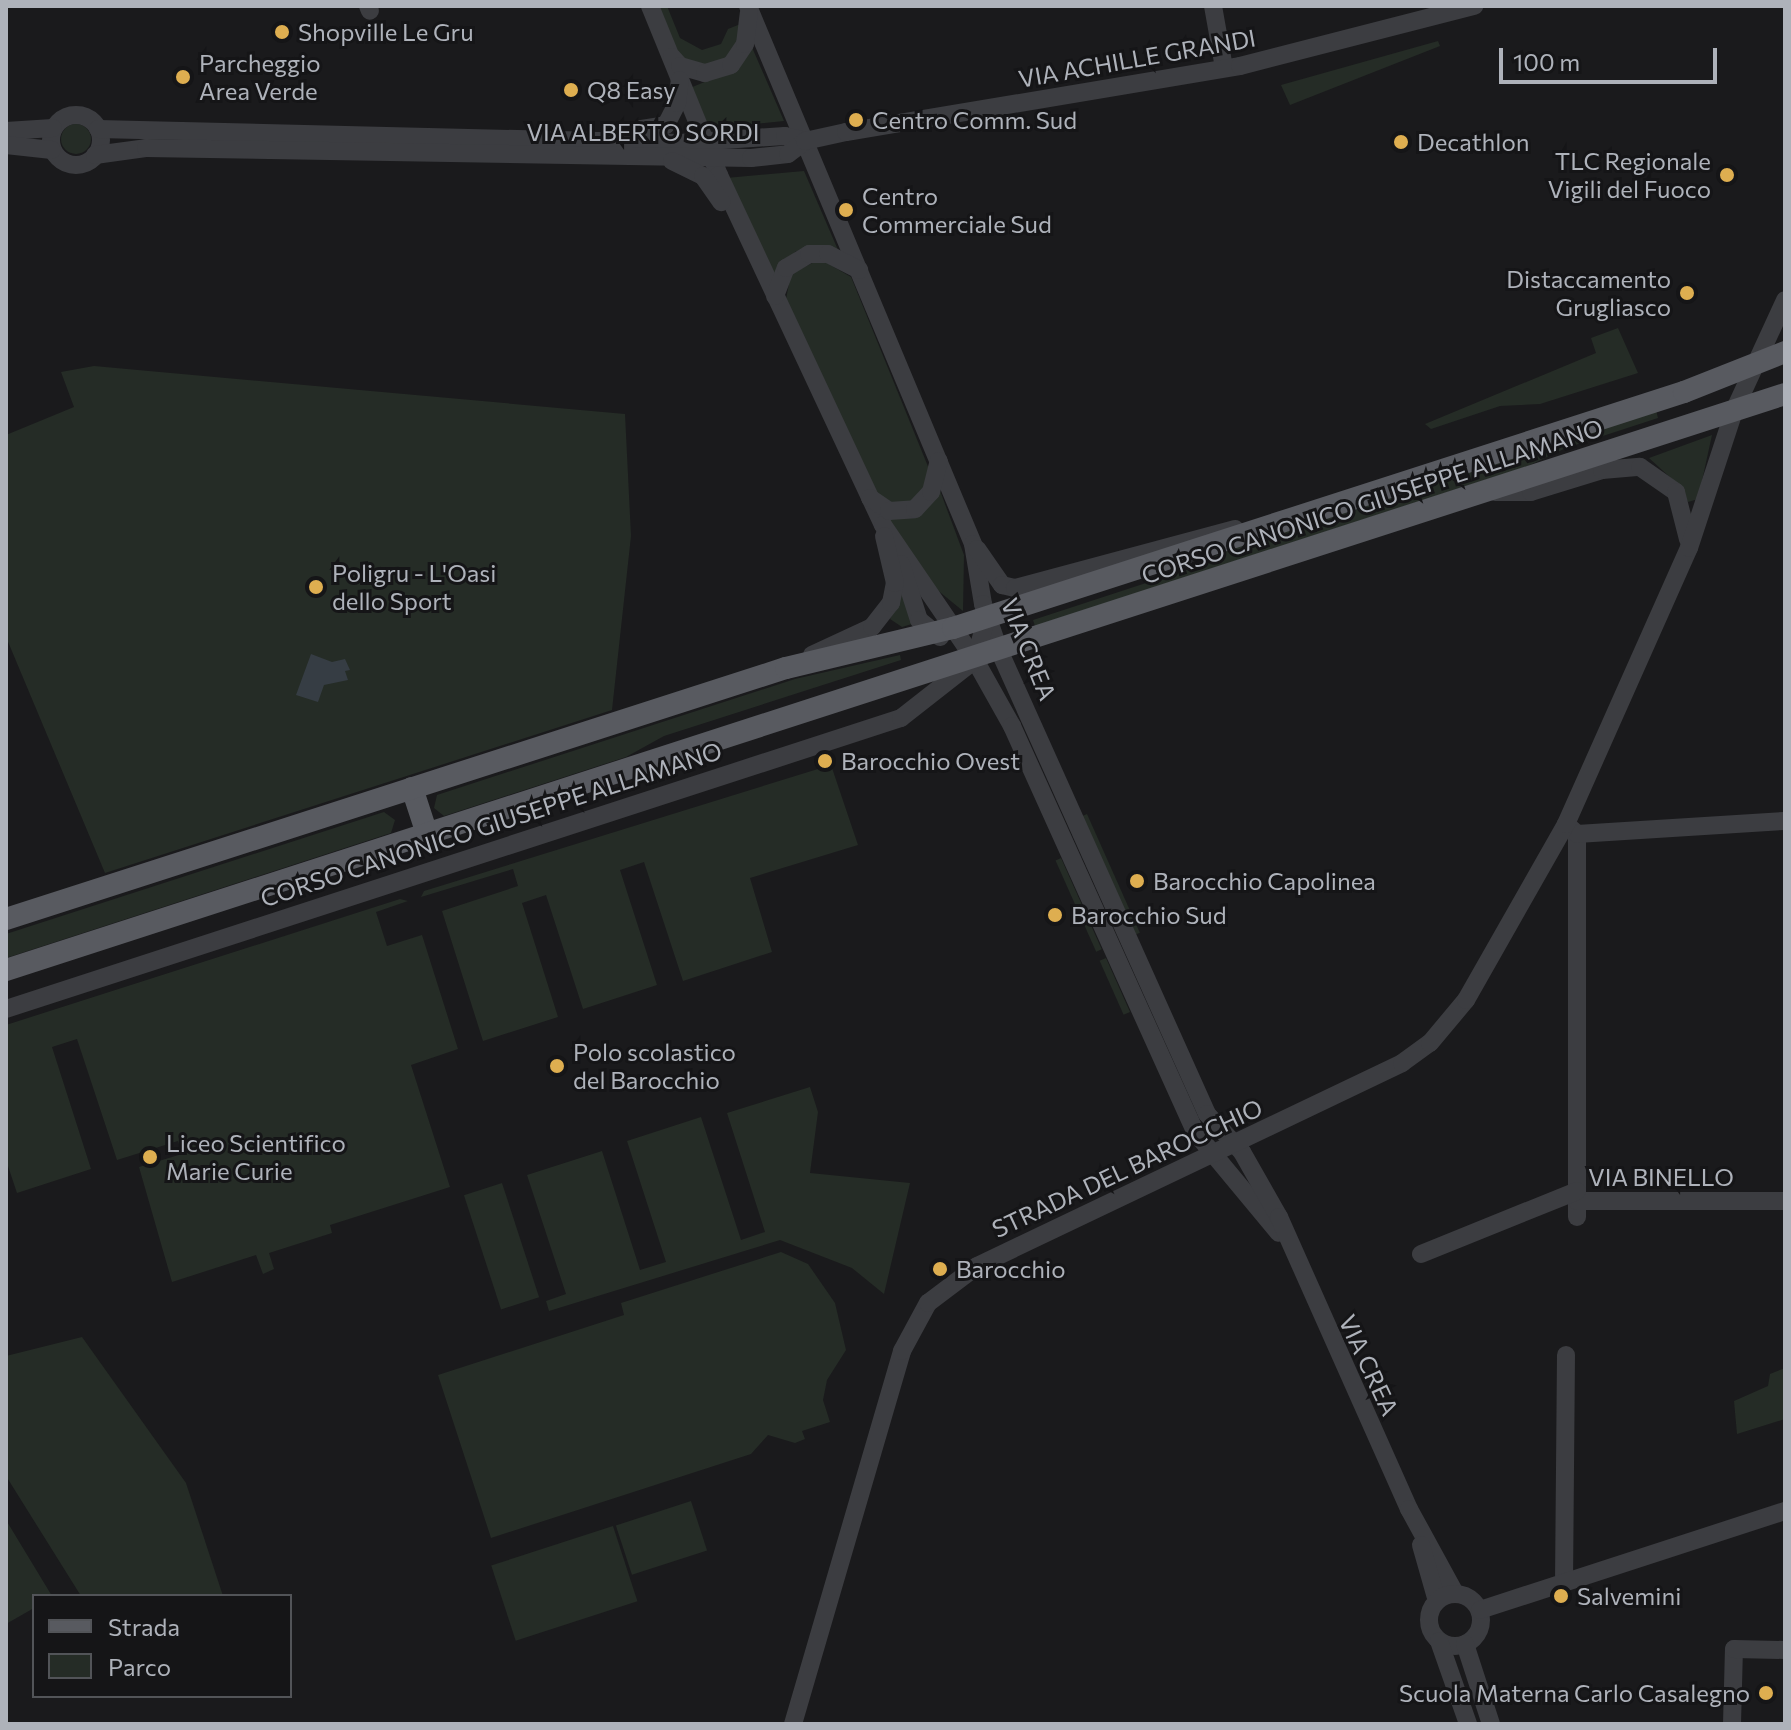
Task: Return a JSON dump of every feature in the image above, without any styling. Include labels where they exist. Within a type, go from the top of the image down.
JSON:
[{"type":"main road","name":"CORSO CANONICO GIUSEPPE ALLAMANO","points":[[6,919],[786,668],[943,630],[987,616],[1262,528],[1754,365],[1785,352]]},
{"type":"main road","name":"CORSO CANONICO GIUSEPPE ALLAMANO","points":[[6,970],[975,660],[1785,394]]},
{"type":"main road","points":[[412,788],[427,834]]},
{"type":"street","name":"VIA CREA","points":[[650,6],[709,150],[775,296],[868,496],[897,550],[919,620],[943,630],[975,660],[1012,726],[1195,1132],[1286,1241]]},
{"type":"street","points":[[1213,6],[1224,68]]},
{"type":"street","name":"VIA ACHILLE GRANDI","points":[[805,141],[1224,68],[1474,6]]},
{"type":"street","name":"VIA CREA","points":[[671,55],[680,66],[705,73],[731,65],[745,44],[748,8]]},
{"type":"street","name":"VIA CREA","points":[[748,8],[973,544],[987,616],[999,650],[1207,1114],[1233,1143],[1262,1184],[1409,1509],[1455,1593]]},
{"type":"street","name":"VIA ALBERTO SORDI","points":[[532,141],[564,130],[660,129],[673,116],[680,77]]},
{"type":"street","name":"VIA ALBERTO SORDI","points":[[6,131],[53,128],[64,117],[79,115],[98,129],[662,158],[785,136],[805,141]]},
{"type":"street","points":[[52,150],[53,128]]},
{"type":"street","points":[[95,155],[98,129]]},
{"type":"street","name":"VIA ALBERTO SORDI","points":[[6,145],[52,150],[72,165],[95,155],[146,148],[443,147],[532,141],[709,150]]},
{"type":"street","name":"VIA CREA","points":[[662,158],[703,176],[731,222],[750,240]]},
{"type":"street","points":[[775,296],[786,268],[809,254],[828,254],[859,270]]},
{"type":"street","name":"STRADA DEL BAROCCHIO","points":[[793,1724],[902,1351],[928,1303],[977,1266],[1379,1075],[1430,1043],[1481,977],[1572,829],[1689,548],[1734,411],[1785,300]]},
{"type":"street","points":[[868,496],[889,511],[915,509],[931,492],[939,459]]},
{"type":"street","points":[[1484,492],[1531,492],[1602,470],[1640,467],[1676,492],[1689,548]]},
{"type":"street","points":[[786,668],[865,631],[884,614],[895,583],[883,525]]},
{"type":"street","points":[[973,544],[1002,585],[1015,588],[1203,534],[1262,528]]},
{"type":"street","points":[[975,660],[987,616]]},
{"type":"street","name":"CORSO CANONICO GIUSEPPE ALLAMANO","points":[[6,1009],[901,718],[975,660]]},
{"type":"street","points":[[1572,829],[1785,821]]},
{"type":"street","name":"STRADA DEL BAROCCHIO","points":[[1572,829],[1577,1203]]},
{"type":"street","name":"VIA BINELLO","points":[[1577,1203],[1785,1201]]},
{"type":"street","points":[[1421,1254],[1577,1203]]},
{"type":"street","points":[[1564,1583],[1566,1355]]},
{"type":"street","name":"VIA CREA","points":[[1409,1509],[1437,1601]]},
{"type":"street","points":[[1480,1610],[1785,1511]]},
{"type":"street","points":[[1465,1644],[1481,1627],[1480,1610],[1470,1598],[1455,1593],[1437,1601],[1429,1617],[1468,1724]]},
{"type":"street","points":[[1439,1641],[1465,1644]]},
{"type":"street","points":[[1465,1644],[1491,1724]]},
{"type":"street","points":[[1732,1724],[1734,1649],[1785,1650]]},
{"type":"street","points":[[1478,1688],[1480,1724]]},
{"type":"green space","points":[[653,6],[667,6],[680,38],[702,50],[721,44],[728,29],[738,25],[743,25],[741,38],[728,59],[700,66],[674,53]]},
{"type":"green space","points":[[1438,41],[1440,46],[1290,105],[1281,85]]},
{"type":"green space","points":[[751,45],[784,121],[707,129],[690,88],[736,69]]},
{"type":"green space","points":[[76,124],[87,128],[91,139],[87,150],[76,154],[65,150],[61,139],[65,128]]},
{"type":"green space","points":[[804,171],[838,250],[796,251],[773,277],[726,178]]},
{"type":"green space","points":[[820,259],[851,277],[929,469],[926,491],[901,507],[880,500],[785,304],[791,274]]},
{"type":"green space","points":[[1618,328],[1638,373],[1540,404],[1500,406],[1431,429],[1425,424],[1596,353],[1591,338]]},
{"type":"green space","name":"Poligru - L'Oasi dello Sport","points":[[94,366],[625,414],[631,536],[612,710],[105,873],[6,637],[6,435],[74,407],[61,372]]},
{"type":"green space","points":[[1656,410],[1658,418],[1566,448],[1528,466],[1035,626],[1033,620],[1201,565],[1230,547]]},
{"type":"green space","points":[[1712,435],[1698,499],[1688,502],[1673,480],[1649,458]]},
{"type":"green space","points":[[939,488],[964,555],[963,611],[930,584],[883,514]]},
{"type":"green space","points":[[902,593],[915,623],[902,627],[890,619]]},
{"type":"green space","points":[[900,655],[901,660],[664,736],[626,757],[444,816],[434,808],[437,795],[795,679]]},
{"type":"green space","points":[[831,765],[858,845],[750,878],[772,952],[683,981],[644,862],[620,870],[657,985],[583,1009],[546,895],[522,903],[558,1017],[483,1041],[442,911],[518,886],[513,869],[421,897],[424,891]]},
{"type":"green space","points":[[384,812],[395,820],[391,833],[6,958],[6,934]]},
{"type":"green space","points":[[1087,814],[1140,933],[1133,936],[1081,817]]},
{"type":"green space","points":[[1061,858],[1102,949],[1096,952],[1056,860]]},
{"type":"green space","points":[[400,899],[408,901],[376,912],[387,946],[422,935],[458,1049],[411,1065],[450,1187],[330,1225],[332,1233],[269,1253],[274,1269],[263,1274],[256,1255],[172,1282],[139,1167],[182,1154],[178,1141],[117,1160],[77,1039],[52,1047],[91,1169],[17,1193],[6,1160],[6,1025]]},
{"type":"green space","points":[[1106,958],[1130,1012],[1124,1015],[1100,961]]},
{"type":"green space","points":[[810,1087],[818,1112],[810,1173],[910,1183],[884,1294],[852,1268],[780,1240],[549,1311],[546,1301],[566,1294],[527,1175],[602,1151],[640,1270],[666,1262],[627,1141],[701,1117],[741,1240],[765,1232],[727,1113]]},
{"type":"green space","points":[[502,1183],[539,1297],[501,1309],[464,1195]]},
{"type":"green space","points":[[781,1252],[808,1264],[835,1303],[846,1350],[827,1380],[823,1400],[830,1422],[802,1431],[805,1439],[795,1443],[768,1435],[751,1454],[491,1538],[438,1375],[624,1315],[621,1303]]},
{"type":"green space","points":[[82,1337],[186,1483],[222,1594],[80,1594],[6,1476],[6,1356]]},
{"type":"green space","points":[[1785,1368],[1785,1419],[1737,1434],[1734,1401],[1768,1386],[1770,1374]]},
{"type":"green space","points":[[691,1501],[707,1550],[632,1575],[616,1525]]},
{"type":"green space","points":[[6,1520],[51,1594],[32,1594],[32,1609],[6,1624]]},
{"type":"green space","points":[[613,1526],[637,1601],[516,1641],[491,1566]]},
{"type":"shaded area","points":[[311,654],[332,662],[345,659],[350,670],[345,671],[348,680],[324,685],[318,702],[296,695]]},
{"type":"place","name":"Shopville Le Gru","points":[[282,32]]},
{"type":"place","name":"Parcheggio Area Verde","points":[[183,77]]},
{"type":"place","name":"Q8 Easy","points":[[571,90]]},
{"type":"place","name":"Centro Comm. Sud","points":[[856,120]]},
{"type":"place","name":"Decathlon","points":[[1401,142]]},
{"type":"place","name":"TLC Regionale Vigili del Fuoco","points":[[1727,175]]},
{"type":"place","name":"Centro Commerciale Sud","points":[[846,210]]},
{"type":"place","name":"Distaccamento Grugliasco","points":[[1687,293]]},
{"type":"place","name":"Poligru - L'Oasi dello Sport","points":[[316,587]]},
{"type":"place","name":"Barocchio Ovest","points":[[825,761]]},
{"type":"place","name":"Barocchio Capolinea","points":[[1137,881]]},
{"type":"place","name":"Barocchio Sud","points":[[1055,915]]},
{"type":"place","name":"Polo scolastico del Barocchio","points":[[557,1066]]},
{"type":"place","name":"Liceo Scientifico Marie Curie","points":[[150,1157]]},
{"type":"place","name":"Barocchio","points":[[940,1269]]},
{"type":"place","name":"Salvemini","points":[[1561,1596]]},
{"type":"place","name":"Scuola Materna Carlo Casalegno","points":[[1766,1693]]}]
